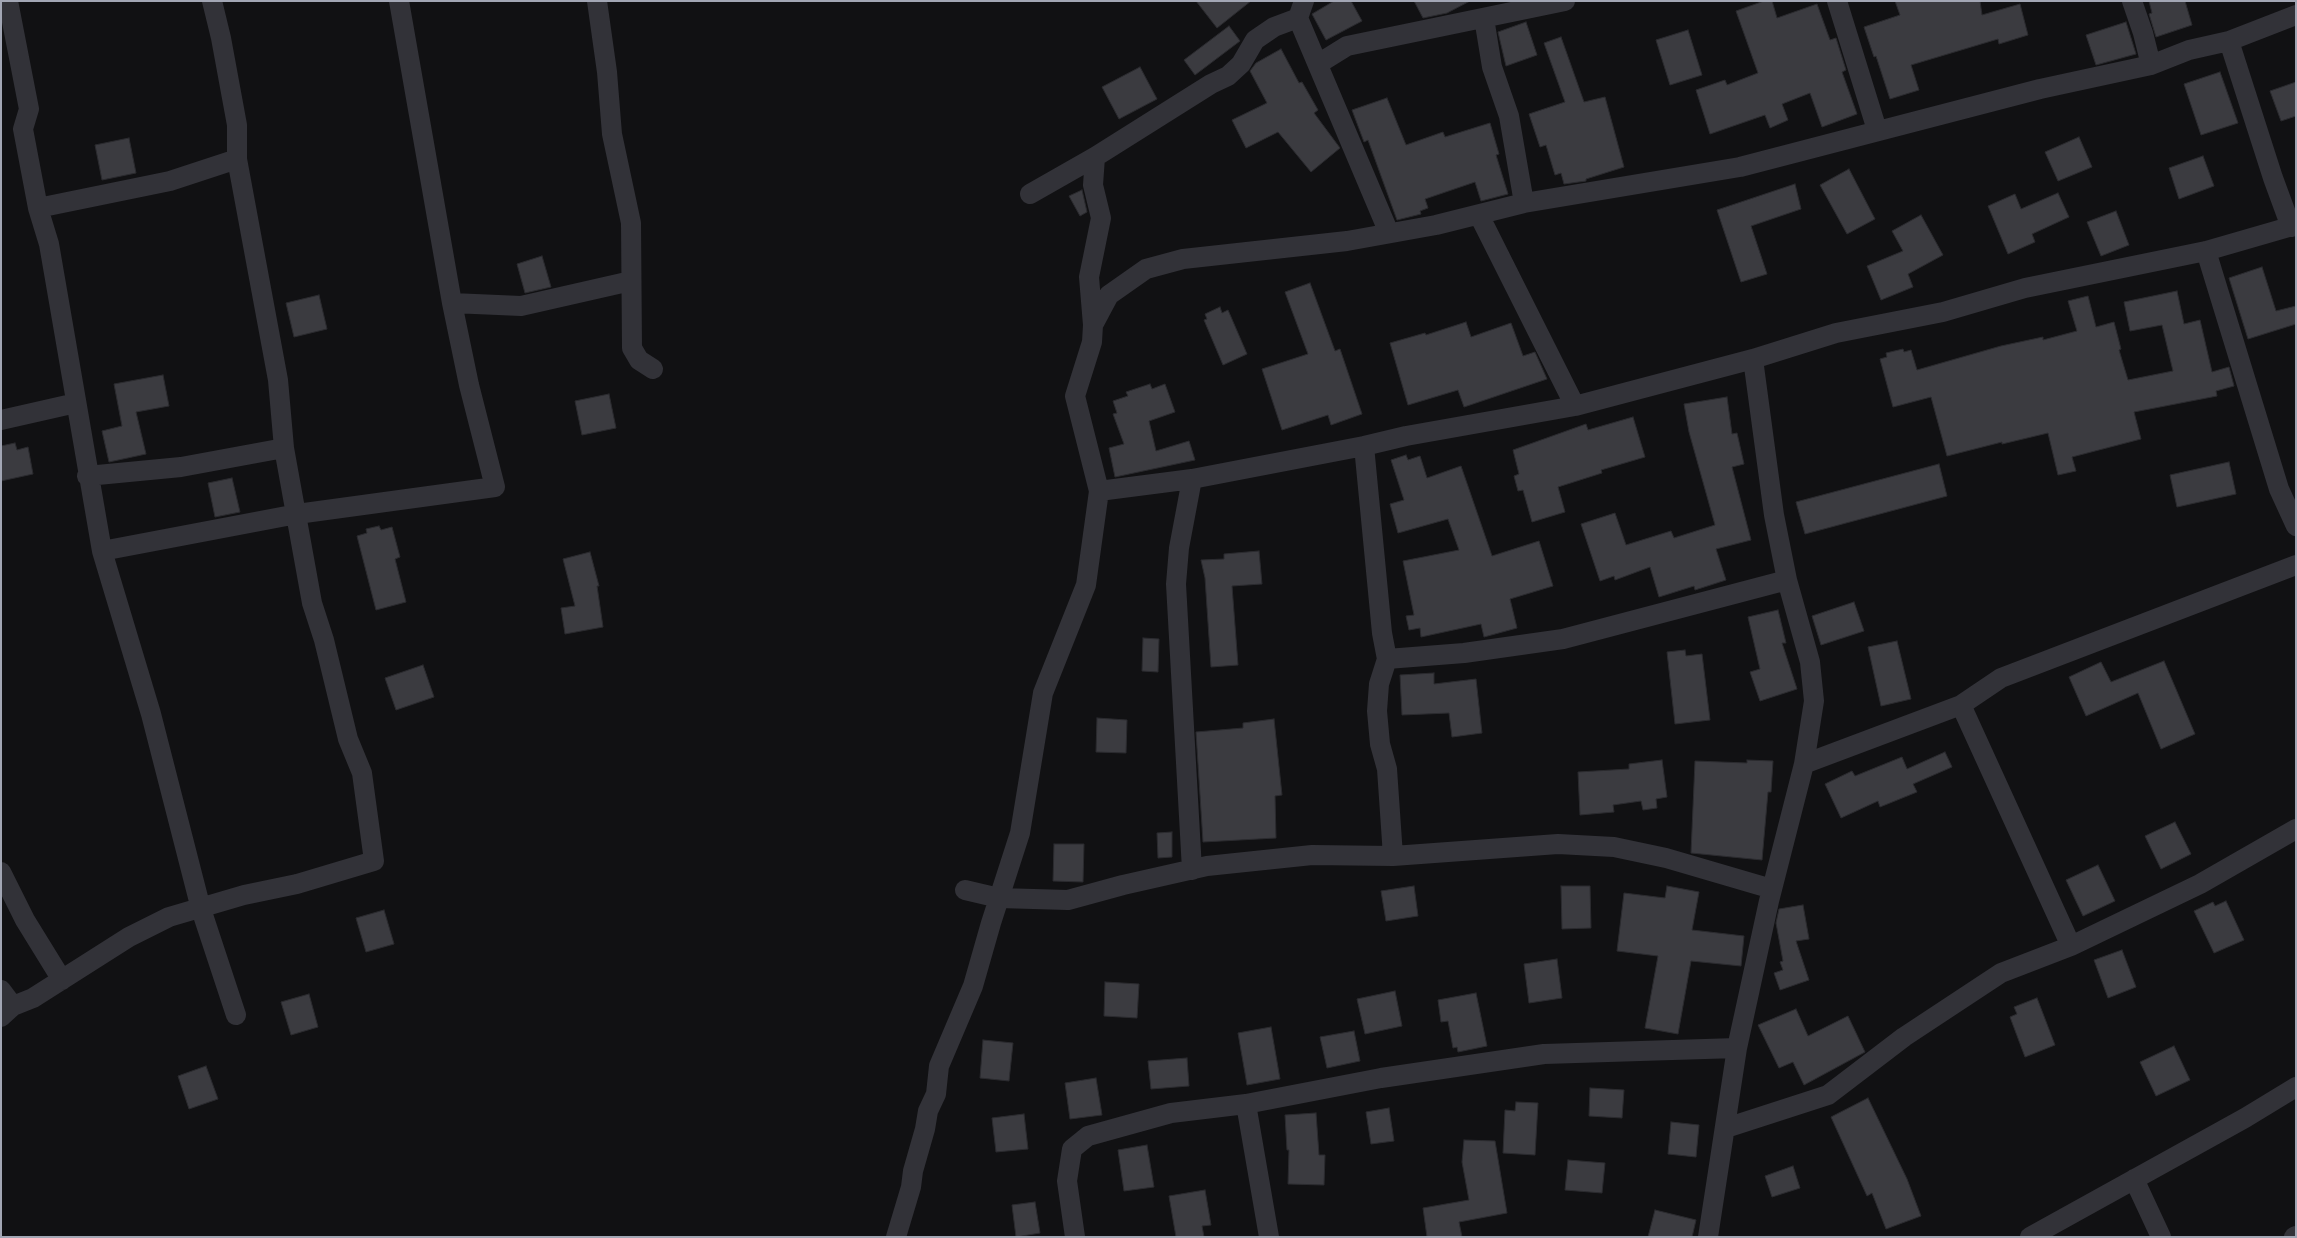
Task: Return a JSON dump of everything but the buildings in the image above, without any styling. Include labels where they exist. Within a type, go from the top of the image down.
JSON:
[{"type":"street","points":[[8,1],[29,109],[22,129],[38,208],[49,244],[87,476],[102,551],[151,714],[200,909],[236,1016]]},
{"type":"street","points":[[5,1004],[33,998],[129,937],[169,917],[374,861],[362,773],[348,739],[324,640],[312,603],[284,448],[278,380],[237,159],[237,125],[221,38],[212,1]]},
{"type":"street","points":[[102,551],[297,514],[495,487],[469,386],[452,303],[399,1]]},
{"type":"street","points":[[597,1],[607,72],[612,134],[631,223],[632,348],[639,360],[653,370]]},
{"type":"street","points":[[1318,64],[1347,46],[1565,1]]},
{"type":"street","points":[[1837,1],[1877,130]]},
{"type":"street","points":[[2132,1],[2151,65]]},
{"type":"street","points":[[1030,194],[1095,157],[1178,104],[1228,76],[1241,64],[1255,40],[1301,9],[1318,64],[1389,234]]},
{"type":"street","points":[[1093,325],[1109,295],[1146,269],[1183,258],[1347,241],[1389,234],[1524,204],[1740,167],[2040,89],[2151,65],[2189,50],[2229,40],[2296,15]]},
{"type":"street","points":[[1484,18],[1492,67],[1509,116],[1524,204]]},
{"type":"street","points":[[1099,491],[1192,479],[1364,446],[1406,436],[1575,406],[1753,359],[1836,333],[1943,312],[2025,288],[2206,251],[2293,226],[2273,178],[2229,40]]},
{"type":"street","points":[[896,1237],[926,1129],[928,1111],[936,1094],[939,1066],[974,986],[1020,833],[1043,693],[1086,585],[1099,491],[1075,396],[1092,342],[1093,325],[1088,277],[1101,218],[1093,185],[1095,157]]},
{"type":"street","points":[[38,208],[170,180],[237,159]]},
{"type":"street","points":[[1479,215],[1575,406]]},
{"type":"street","points":[[2206,251],[2279,489],[2296,526]]},
{"type":"street","points":[[452,303],[521,306],[631,281]]},
{"type":"street","points":[[1708,1237],[1737,1048],[1772,890],[1804,764],[1814,701],[1810,662],[1788,580],[1774,515],[1753,359]]},
{"type":"street","points":[[1,420],[76,403]]},
{"type":"street","points":[[1364,446],[1382,633],[1387,658],[1380,684],[1377,711],[1380,744],[1387,769],[1393,856]]},
{"type":"street","points":[[87,476],[181,468],[284,448]]},
{"type":"street","points":[[1192,479],[1179,548],[1176,584],[1192,870]]},
{"type":"street","points":[[1804,764],[1961,705],[2001,678],[2296,565]]},
{"type":"street","points":[[1387,658],[1464,653],[1563,639],[1788,580]]},
{"type":"street","points":[[1961,705],[2071,946]]},
{"type":"street","points":[[1726,1128],[1828,1095],[1904,1037],[2001,973],[2071,946],[2200,884],[2296,829]]},
{"type":"street","points":[[965,890],[999,898],[1068,900],[1123,885],[1192,870],[1312,855],[1393,856],[1558,844],[1614,847],[1666,858],[1772,890]]},
{"type":"street","points":[[1,872],[25,920],[62,980]]},
{"type":"street","points":[[1075,1237],[1067,1181],[1072,1149],[1088,1136],[1171,1113],[1246,1104],[1382,1078],[1544,1054],[1737,1048]]},
{"type":"street","points":[[2030,1237],[2245,1118],[2296,1087]]},
{"type":"street","points":[[1246,1104],[1269,1237]]},
{"type":"street","points":[[2134,1179],[2161,1237]]}]
